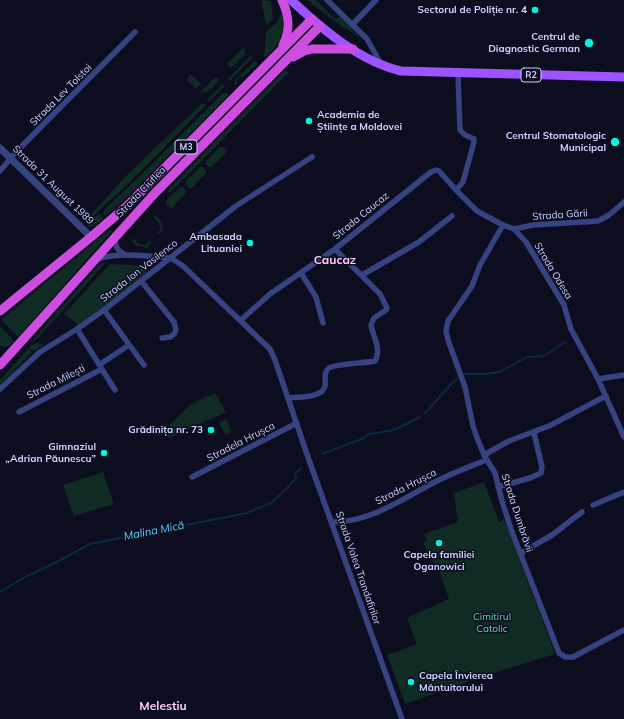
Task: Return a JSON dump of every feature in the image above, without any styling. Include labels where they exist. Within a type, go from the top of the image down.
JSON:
[{"type":"highway","points":[[279,53],[288,34],[289,26],[287,12],[282,0]]},
{"type":"highway","name":"Strada Ciuflea","points":[[0,311],[91,237],[143,191],[312,19]]},
{"type":"highway","name":"Strada Ciuflea","points":[[1,364],[155,193],[320,26]]},
{"type":"highway","points":[[286,60],[304,50],[353,49]]},
{"type":"main road","name":"R2","points":[[291,0],[320,26],[353,49],[394,70],[405,72],[458,74],[624,77]]},
{"type":"street","points":[[327,0],[367,39],[381,64]]},
{"type":"street","points":[[352,25],[376,0]]},
{"type":"street","name":"Strada Lev Tolstoi","points":[[0,171],[135,32]]},
{"type":"street","points":[[456,190],[463,182],[474,142],[474,139],[465,135],[460,130],[458,74]]},
{"type":"street","name":"Strada 31 August 1989","points":[[0,148],[91,237]]},
{"type":"street","name":"Strada Ion Vasilenco","points":[[0,389],[40,352],[78,329],[104,310],[236,206],[312,157]]},
{"type":"street","name":"Strada Odesa","points":[[436,170],[439,171],[477,211],[503,225],[514,229],[526,242],[564,305],[571,330],[598,379],[624,436]]},
{"type":"street","name":"Strada Caucaz","points":[[241,320],[270,294],[335,249],[431,172],[436,170]]},
{"type":"street","name":"Strada Gării","points":[[514,229],[533,225],[598,221],[624,202]]},
{"type":"street","points":[[362,275],[419,242],[452,216]]},
{"type":"street","name":"Strada Dumbrăvii","points":[[503,225],[480,265],[472,286],[448,321],[446,332],[468,397],[473,426],[485,458],[495,473],[505,512],[559,653],[568,658],[577,656],[624,630]]},
{"type":"street","points":[[115,236],[117,249],[128,255]]},
{"type":"street","points":[[288,398],[307,396],[323,391],[325,387],[324,378],[326,371],[333,366],[375,361],[377,357],[377,346],[371,323],[374,318],[384,312],[387,308],[380,294],[335,249]]},
{"type":"street","points":[[94,260],[106,257],[128,255],[169,258],[183,266],[241,320],[272,352],[297,423]]},
{"type":"street","points":[[301,272],[316,297],[323,323]]},
{"type":"street","points":[[141,281],[174,322],[176,327],[174,334],[170,337],[162,338]]},
{"type":"street","points":[[104,310],[144,365]]},
{"type":"street","name":"Strada Milești","points":[[78,329],[115,390]]},
{"type":"street","name":"Strada Milești","points":[[19,412],[101,367],[129,345]]},
{"type":"street","points":[[598,379],[624,375]]},
{"type":"street","name":"Strada Hrușca","points":[[332,522],[351,521],[392,506],[485,458],[509,441],[550,426],[606,396]]},
{"type":"street","name":"Stradela Hrușca","points":[[192,477],[297,423]]},
{"type":"street","name":"Strada Valea Trandafirilor","points":[[297,423],[402,719]]},
{"type":"street","points":[[498,487],[530,478],[541,473],[542,467],[534,433]]},
{"type":"street","points":[[593,506],[624,492]]},
{"type":"street","points":[[521,553],[552,535],[582,512]]},
{"type":"green space","points":[[261,0],[271,1],[273,19],[266,25]]},
{"type":"green space","points":[[307,0],[316,0],[335,19],[338,17],[342,18],[360,38],[333,20]]},
{"type":"green space","points":[[282,13],[283,26],[280,38],[274,49],[264,58],[266,32],[276,23]]},
{"type":"green space","points":[[243,48],[245,50],[245,54],[231,68],[227,64]]},
{"type":"green space","points":[[251,55],[253,57],[230,81],[228,79]]},
{"type":"green space","points":[[256,60],[257,64],[242,78],[241,76],[236,81],[238,83],[235,84],[235,80]]},
{"type":"green space","points":[[284,71],[289,72],[170,193],[167,191]]},
{"type":"green space","points":[[190,74],[201,84],[196,89],[187,80]]},
{"type":"green space","points":[[216,77],[219,80],[211,89],[203,93],[200,92]]},
{"type":"green space","points":[[223,84],[225,86],[209,102],[207,100]]},
{"type":"green space","points":[[223,93],[229,95],[126,198],[105,216],[103,213],[105,209]]},
{"type":"green space","points":[[202,103],[206,105],[135,177],[91,218],[88,218],[124,178]]},
{"type":"green space","points":[[220,147],[223,147],[226,150],[226,153],[212,167],[209,167],[206,164],[206,161]]},
{"type":"green space","points":[[200,167],[203,167],[206,170],[206,173],[192,188],[189,188],[186,181]]},
{"type":"green space","points":[[180,187],[183,187],[186,193],[172,208],[170,208],[166,204],[166,201]]},
{"type":"green space","points":[[99,214],[103,219],[94,226],[89,227],[87,224]]},
{"type":"green space","points":[[155,216],[162,223],[163,230],[158,235],[157,233],[161,229],[159,223],[153,217]]},
{"type":"green space","points":[[111,229],[112,231],[18,337],[1,320]]},
{"type":"green space","points":[[133,238],[139,244],[145,245],[149,241],[151,243],[147,248],[135,245],[132,241]]},
{"type":"green space","points":[[107,261],[38,338],[31,342],[99,265]]},
{"type":"green space","points":[[110,264],[148,266],[146,273],[80,326],[64,314]]},
{"type":"green space","points":[[0,326],[14,341],[10,346],[3,347],[0,345]]},
{"type":"green space","points":[[37,343],[44,344],[34,351],[29,348],[31,345]]},
{"type":"green space","points":[[28,349],[32,352],[0,385],[0,380]]},
{"type":"green space","points":[[215,393],[226,412],[169,438],[165,430],[191,404]]},
{"type":"green space","points":[[226,419],[232,432],[226,435],[219,423]]},
{"type":"green space","points":[[103,472],[114,504],[74,516],[63,485]]},
{"type":"green space","name":"Cimitirul Catolic","points":[[484,482],[499,522],[504,519],[555,654],[478,678],[405,704],[387,655],[417,644],[407,618],[449,599],[437,565],[434,565],[423,542],[427,540],[424,534],[458,522],[454,493]]},
{"type":"waterway","name":"Malina Mică","points":[[465,374],[500,372],[527,357],[544,356],[565,342]]},
{"type":"waterway","name":"Malina Mică","points":[[425,413],[457,379]]},
{"type":"waterway","name":"Malina Mică","points":[[322,454],[362,439],[369,434],[394,430],[420,417]]},
{"type":"waterway","name":"Malina Mică","points":[[0,592],[27,576],[90,544],[247,513],[271,503],[296,478],[295,474],[301,468]]},
{"type":"place","name":"Sectorul de Poliție nr. 4","points":[[535,10]]},
{"type":"place","name":"Centrul de Diagnostic German","points":[[589,43]]},
{"type":"place","name":"Academia de Științe a Moldovei","points":[[309,121]]},
{"type":"place","name":"Centrul Stomatologic Municipal","points":[[615,142]]},
{"type":"place","name":"Ambasada Lituaniei","points":[[250,243]]},
{"type":"place","name":"Grădinița nr. 73","points":[[211,430]]},
{"type":"place","name":"Gimnaziul „Adrian Păunescu”","points":[[104,453]]},
{"type":"place","name":"Capela familiei Oganowici","points":[[439,543]]},
{"type":"place","name":"Capela Învierea Mântuitorului","points":[[411,682]]},
{"type":"district","name":"Caucaz","points":[[335,260]]},
{"type":"district","name":"Melestiu","points":[[163,706]]}]
